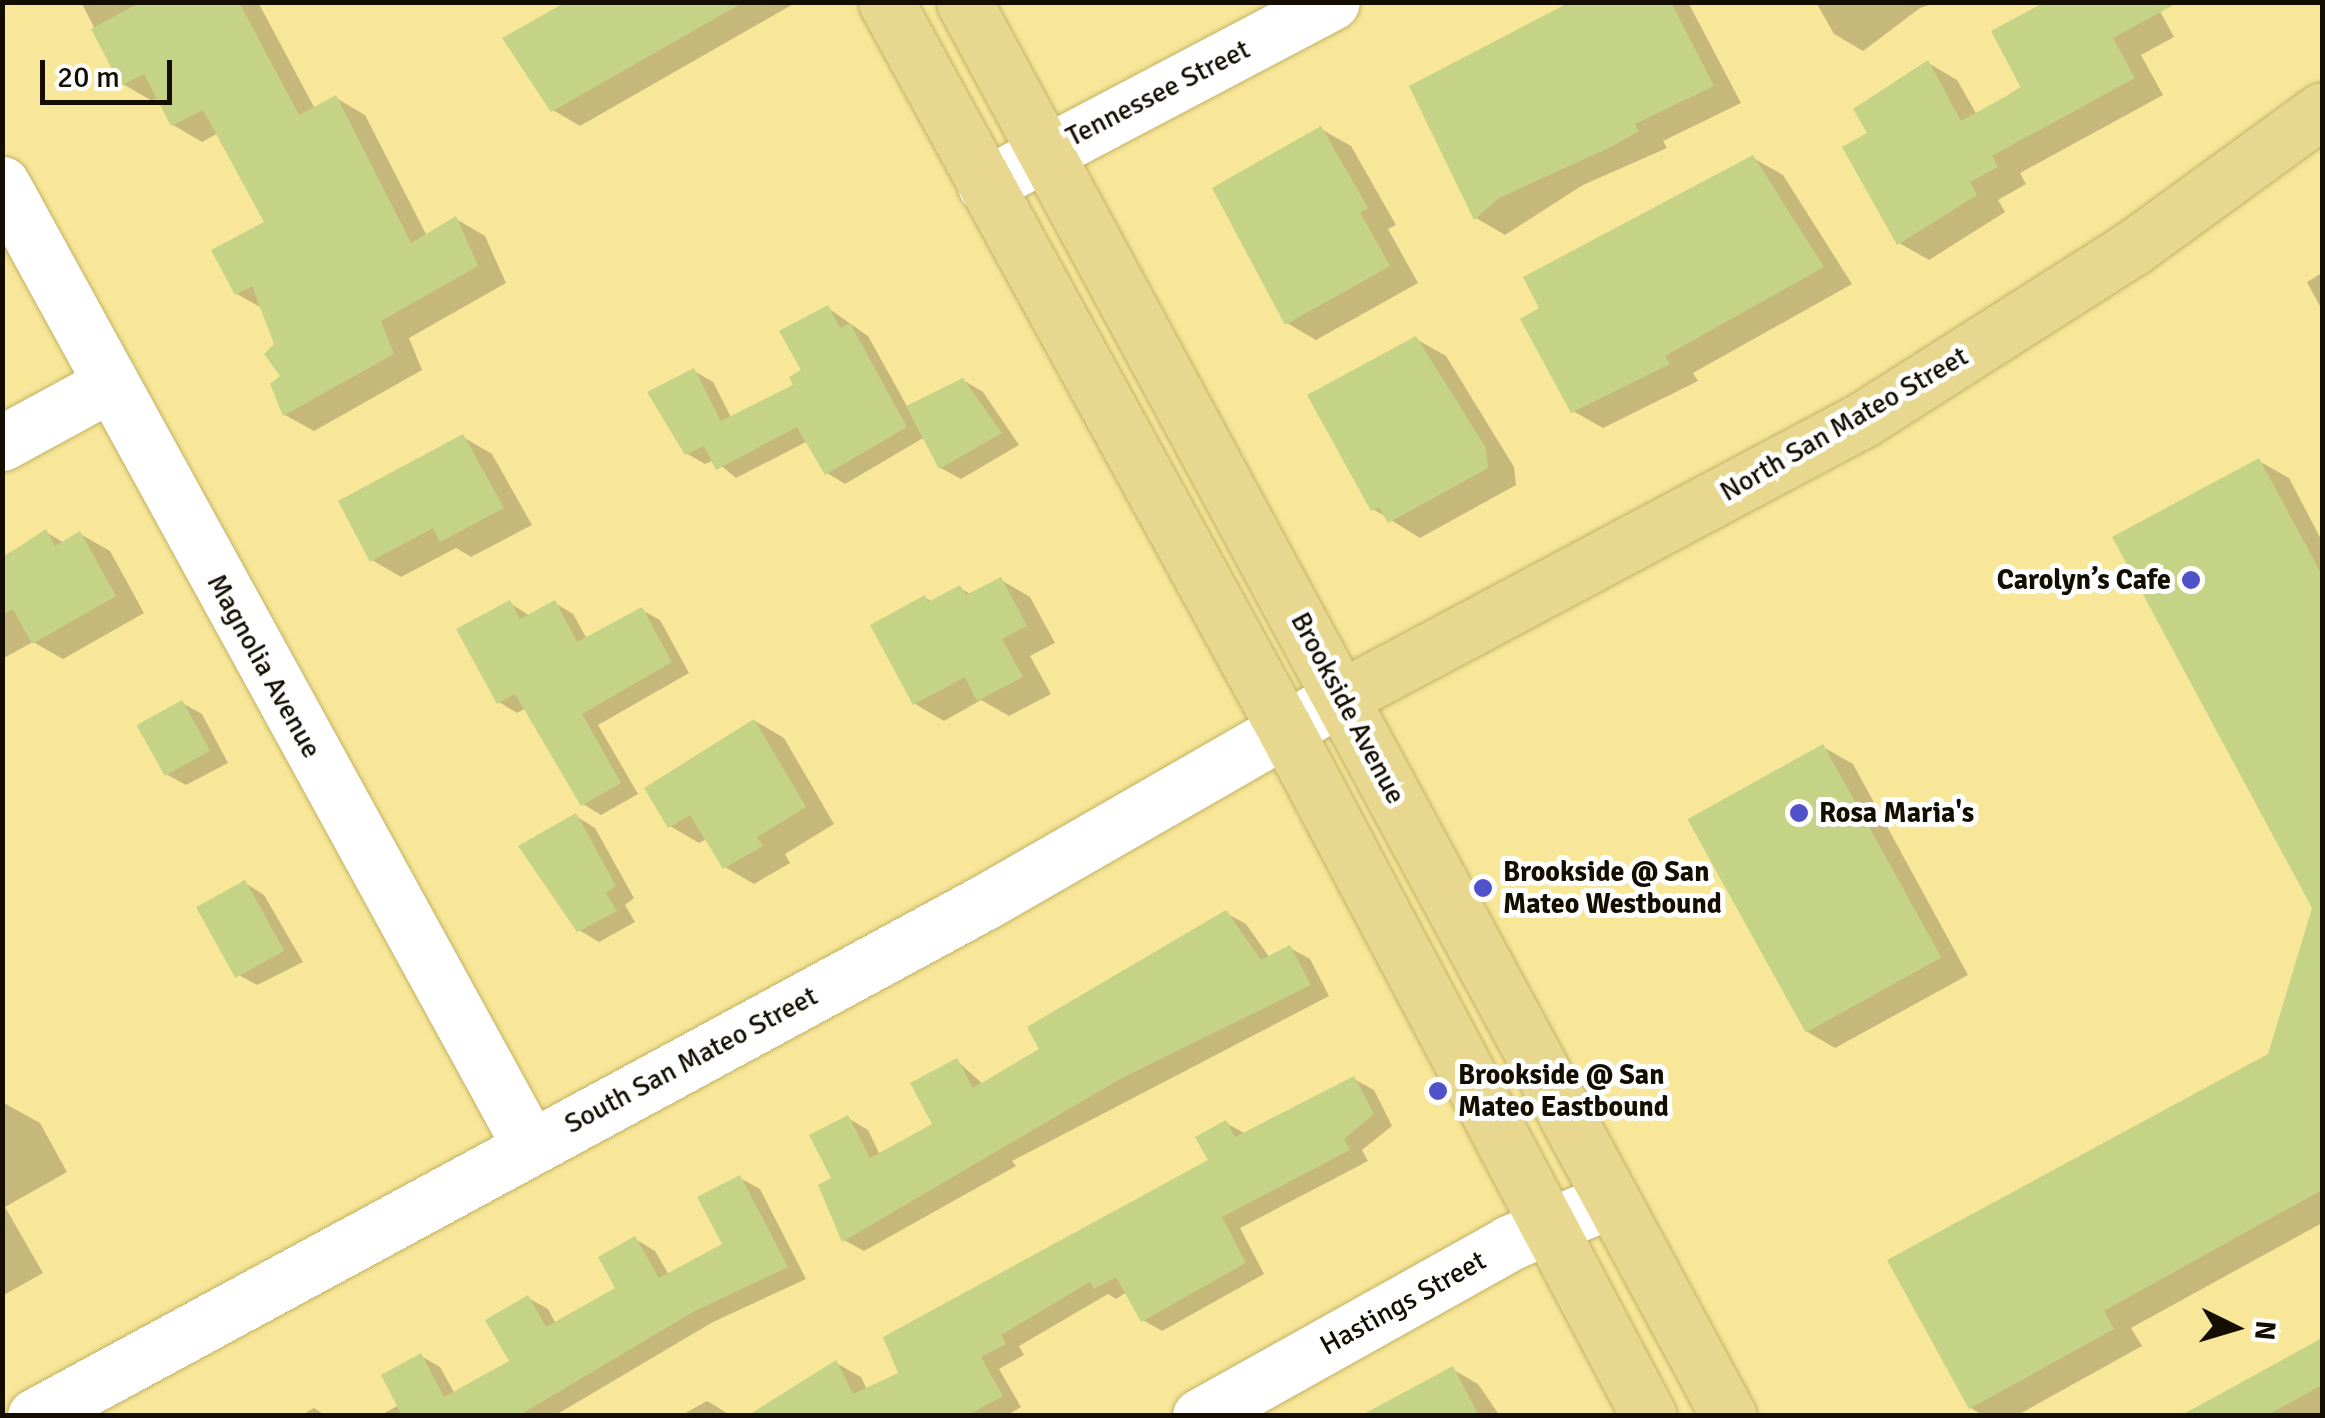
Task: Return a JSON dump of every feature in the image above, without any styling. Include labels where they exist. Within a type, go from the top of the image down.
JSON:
[{"type":"main road","points":[[886,2],[1285,729],[1544,1225],[1650,1416]]},
{"type":"main road","name":"Brookside Avenue","points":[[964,2],[1048,150],[1729,1416]]},
{"type":"main road","name":"North San Mateo Street","points":[[1342,698],[1864,419],[2131,249],[2322,110]]},
{"type":"street","name":"Tennessee Street","points":[[985,185],[1332,2]]},
{"type":"street","name":"Magnolia Avenue","points":[[2,184],[530,1146]]},
{"type":"street","points":[[2,443],[110,384]]},
{"type":"street","name":"South San Mateo Street","points":[[35,1416],[985,902],[1342,698]]},
{"type":"street","name":"Hastings Street","points":[[1200,1416],[1544,1225],[1611,1200]]},
{"type":"building","points":[[141,2],[239,2],[299,115],[336,95],[411,243],[456,216],[478,266],[381,321],[394,354],[283,416],[270,384],[280,376],[264,354],[274,344],[252,286],[235,295],[211,250],[264,222],[203,110],[171,126],[144,74],[121,86],[91,29]]},
{"type":"building","points":[[566,2],[744,2],[551,112],[502,38]]},
{"type":"building","points":[[1570,2],[1671,2],[1714,86],[1635,124],[1639,131],[1611,147],[1499,198],[1474,220],[1409,86]]},
{"type":"building","points":[[2045,2],[2179,2],[2113,38],[2135,78],[1992,156],[1998,167],[1970,182],[1977,195],[1897,245],[1842,147],[1867,133],[1853,109],[1928,60],[1961,121],[2021,88],[1991,31]]},
{"type":"building","points":[[1321,126],[1368,208],[1360,212],[1390,266],[1285,325],[1212,188]]},
{"type":"building","points":[[1753,155],[1824,267],[1665,356],[1670,364],[1571,413],[1520,319],[1539,308],[1523,277]]},
{"type":"building","points":[[828,305],[840,328],[850,323],[907,427],[825,475],[797,427],[716,470],[704,446],[685,455],[647,392],[694,368],[721,421],[793,385],[789,377],[801,370],[779,331]]},
{"type":"building","points":[[1416,336],[1486,448],[1488,468],[1388,523],[1379,507],[1371,511],[1307,395]]},
{"type":"building","points":[[963,378],[1002,433],[939,469],[906,406]]},
{"type":"building","points":[[463,434],[504,508],[440,542],[433,528],[370,562],[338,501]]},
{"type":"building","points":[[2259,458],[2322,575],[2322,1190],[2104,1311],[2114,1329],[1969,1409],[1887,1260],[2268,1054],[2312,908],[2112,537]]},
{"type":"building","points":[[46,529],[55,546],[80,531],[116,596],[32,644],[13,609],[2,615],[2,558]]},
{"type":"building","points":[[1001,577],[1027,626],[1002,639],[1023,677],[977,701],[965,677],[913,705],[870,625],[925,595],[928,602],[960,585],[966,595]]},
{"type":"building","points":[[510,600],[520,619],[555,600],[577,642],[642,607],[672,662],[582,714],[621,783],[581,806],[515,694],[497,704],[456,629]]},
{"type":"building","points":[[182,700],[210,751],[165,776],[137,725]]},
{"type":"building","points":[[754,719],[806,807],[757,837],[763,846],[723,869],[690,815],[668,828],[644,788]]},
{"type":"building","points":[[1823,744],[1941,957],[1806,1033],[1687,819]]},
{"type":"building","points":[[576,813],[616,886],[606,893],[617,911],[577,932],[518,846]]},
{"type":"building","points":[[245,880],[284,951],[235,978],[196,907]]},
{"type":"building","points":[[1226,910],[1261,960],[1290,945],[1311,985],[1120,1079],[842,1242],[818,1185],[831,1178],[809,1135],[848,1115],[870,1158],[932,1124],[910,1083],[957,1058],[973,1088],[1039,1049],[1027,1027]]},
{"type":"building","points":[[1354,1076],[1374,1114],[1344,1139],[1350,1150],[1222,1217],[1246,1263],[1141,1322],[1116,1277],[1094,1289],[1090,1282],[1001,1335],[1006,1344],[981,1357],[1003,1396],[966,1416],[747,1416],[836,1360],[853,1394],[898,1373],[883,1337],[1208,1160],[1195,1137],[1226,1120],[1235,1137]]},
{"type":"building","points":[[740,1175],[788,1267],[693,1312],[518,1416],[402,1416],[381,1375],[421,1353],[444,1397],[509,1361],[485,1320],[528,1295],[546,1327],[615,1288],[598,1257],[635,1236],[659,1278],[722,1244],[697,1197]]},
{"type":"building","points":[[2322,1338],[2322,1385],[2266,1416],[2180,1416]]},
{"type":"building","points":[[1453,1366],[1479,1416],[1360,1416]]},
{"type":"place","name":"Carolyn’s Cafe","points":[[2191,580]]},
{"type":"place","name":"Rosa Maria's","points":[[1799,813]]},
{"type":"place","name":"Brookside @ San Mateo Westbound","points":[[1483,888]]},
{"type":"place","name":"Brookside @ San Mateo Eastbound","points":[[1438,1091]]}]
